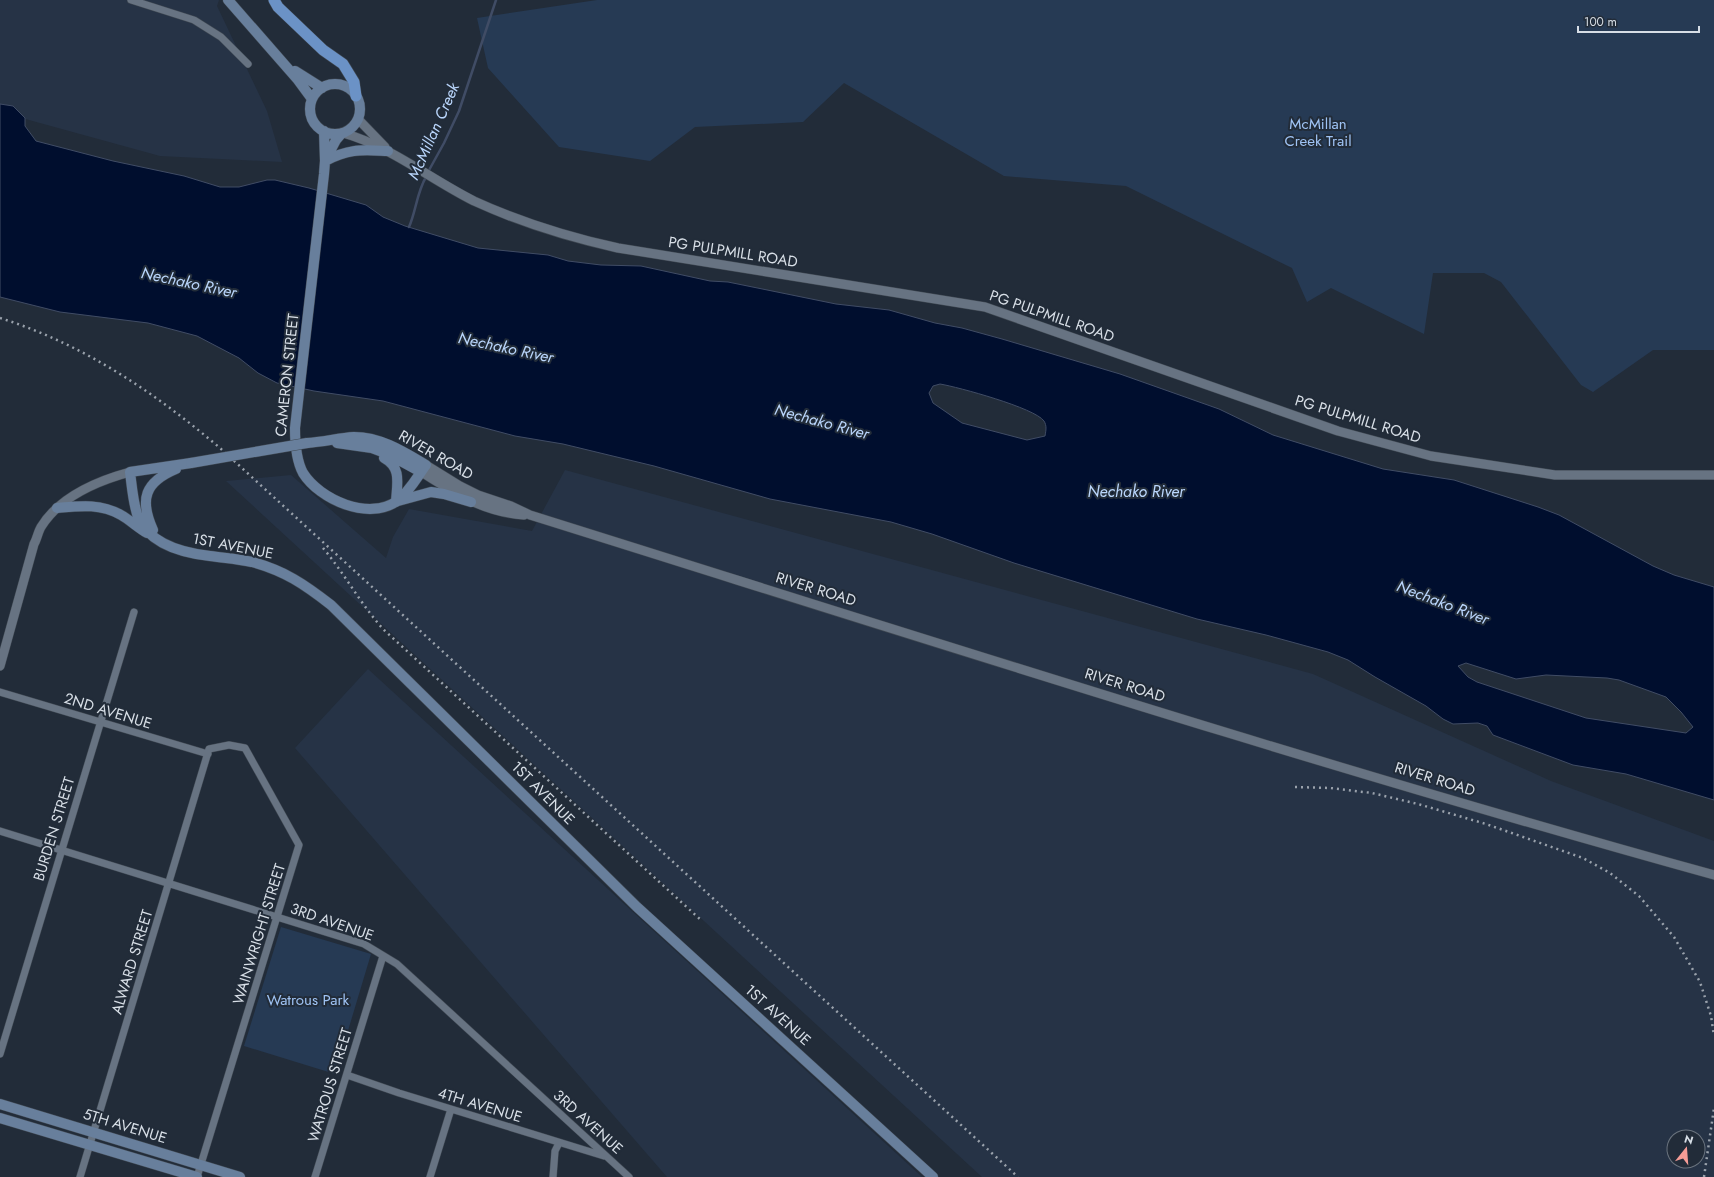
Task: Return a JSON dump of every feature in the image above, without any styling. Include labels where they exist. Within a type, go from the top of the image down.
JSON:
[{"type":"highway","points":[[274,0],[278,7],[323,50],[343,64],[354,82],[356,96]]},
{"type":"main road","points":[[228,0],[284,63],[312,99]]},
{"type":"main road","points":[[284,63],[322,88]]},
{"type":"main road","points":[[325,161],[336,140],[342,133],[354,126],[360,112],[356,96],[344,86],[337,84],[322,88],[316,92],[310,107],[311,116],[314,123],[324,131],[335,134],[342,133]]},
{"type":"main road","points":[[324,131],[325,161]]},
{"type":"main road","points":[[325,161],[340,153],[361,150],[388,151]]},
{"type":"main road","name":"CAMERON STREET","points":[[325,161],[294,428],[297,455],[303,473],[317,489],[331,498],[350,506],[366,509],[381,507],[396,502],[408,491],[424,468]]},
{"type":"main road","name":"RIVER ROAD","points":[[130,472],[307,443],[354,437],[374,440],[402,450],[424,468]]},
{"type":"main road","name":"RIVER ROAD","points":[[324,441],[372,448],[424,468]]},
{"type":"main road","points":[[353,446],[394,464],[397,471],[396,502],[431,492],[444,494],[471,502]]},
{"type":"main road","points":[[157,539],[147,517],[144,501],[150,486],[164,474],[191,462]]},
{"type":"main road","name":"1ST AVENUE","points":[[130,472],[132,492],[139,517],[146,528],[165,545],[182,551],[250,562],[278,570],[305,585],[331,605],[638,906],[933,1177]]},
{"type":"main road","points":[[57,508],[91,506],[106,508],[121,515],[157,539]]},
{"type":"main road","name":"5TH AVENUE","points":[[0,1104],[240,1177]]},
{"type":"main road","name":"5TH AVENUE","points":[[0,1118],[197,1177]]},
{"type":"street","points":[[131,0],[194,20],[221,37],[248,64]]},
{"type":"street","points":[[358,119],[388,151]]},
{"type":"street","points":[[342,133],[354,136],[388,151]]},
{"type":"street","name":"PG PULPMILL ROAD","points":[[388,151],[474,200],[514,217],[579,239],[618,248],[986,307],[1338,431],[1431,456],[1555,475],[1714,475]]},
{"type":"street","name":"RIVER ROAD","points":[[424,468],[471,502],[509,514],[530,515]]},
{"type":"street","name":"RIVER ROAD","points":[[424,468],[478,495],[511,506],[530,515],[1106,696],[1555,831],[1714,875]]},
{"type":"street","points":[[0,666],[34,544],[41,527],[57,508],[80,491],[106,479],[130,472]]},
{"type":"street","name":"BURDEN STREET","points":[[0,1054],[134,612]]},
{"type":"street","name":"2ND AVENUE","points":[[0,692],[208,754]]},
{"type":"street","name":"WAINWRIGHT STREET","points":[[197,1177],[300,845],[245,748],[228,745],[210,749],[208,754]]},
{"type":"street","name":"ALWARD STREET","points":[[80,1177],[208,754]]},
{"type":"street","name":"3RD AVENUE","points":[[0,832],[364,944],[397,964],[629,1177]]},
{"type":"street","name":"WATROUS STREET","points":[[315,1177],[383,956]]},
{"type":"street","name":"4TH AVENUE","points":[[347,1075],[558,1143],[607,1156]]},
{"type":"street","points":[[430,1177],[451,1109]]},
{"type":"street","points":[[553,1177],[558,1143]]},
{"type":"shaded area","points":[[0,0],[219,0],[217,6],[267,111],[282,162],[160,156],[0,112]]},
{"type":"shaded area","points":[[565,470],[1313,674],[1551,781],[1714,841],[1714,1177],[982,1177],[226,481],[291,475],[386,558],[393,537],[409,509],[532,531]]},
{"type":"shaded area","points":[[368,669],[922,1177],[667,1177],[295,748]]},
{"type":"green space","name":"McMillan Creek Trail","points":[[597,0],[1714,0],[1714,350],[1653,350],[1593,392],[1581,385],[1501,282],[1484,273],[1433,273],[1424,334],[1331,288],[1307,302],[1292,268],[1126,186],[1004,176],[844,83],[803,122],[695,127],[650,161],[559,147],[488,68],[477,18]]},
{"type":"green space","name":"Watrous Park","points":[[281,927],[371,954],[335,1074],[244,1046]]},
{"type":"water","name":"Nechako River","points":[[0,104],[13,106],[25,118],[25,126],[36,141],[113,161],[184,176],[220,187],[239,187],[267,180],[275,180],[309,188],[366,205],[383,217],[405,226],[478,248],[548,255],[568,261],[601,265],[641,266],[710,281],[728,282],[836,304],[889,310],[1002,339],[1120,374],[1219,409],[1273,435],[1383,469],[1454,480],[1538,507],[1559,515],[1653,566],[1674,575],[1714,587],[1714,800],[1626,774],[1573,765],[1493,735],[1487,726],[1478,723],[1453,724],[1443,719],[1426,706],[1348,660],[1328,652],[1266,635],[1197,619],[1014,563],[932,534],[891,522],[770,499],[654,466],[563,444],[515,436],[383,401],[314,391],[277,383],[258,373],[239,358],[197,336],[148,323],[60,312],[0,297]],"holes":[[[940,384],[963,389],[1012,404],[1026,410],[1044,421],[1046,426],[1045,436],[1027,440],[962,423],[933,403],[929,393],[933,386]],[[1466,663],[1516,679],[1546,675],[1619,680],[1666,697],[1693,727],[1686,733],[1586,718],[1477,682],[1468,677],[1458,666]]]},
{"type":"waterway","name":"McMillan Creek","points":[[428,172],[459,111],[496,0]]},
{"type":"waterway","name":"McMillan Creek","points":[[409,227],[426,177]]},
{"type":"railway","points":[[0,318],[60,341],[89,356],[143,389],[195,427],[220,448],[1018,1177]]},
{"type":"railway","points":[[323,548],[384,630],[702,921]]},
{"type":"railway","points":[[1295,787],[1330,788],[1372,793],[1418,804],[1486,824],[1583,858],[1610,873],[1639,896],[1674,937],[1700,982],[1711,1016],[1714,1036]]},
{"type":"railway","points":[[1704,1177],[1714,1108]]}]
